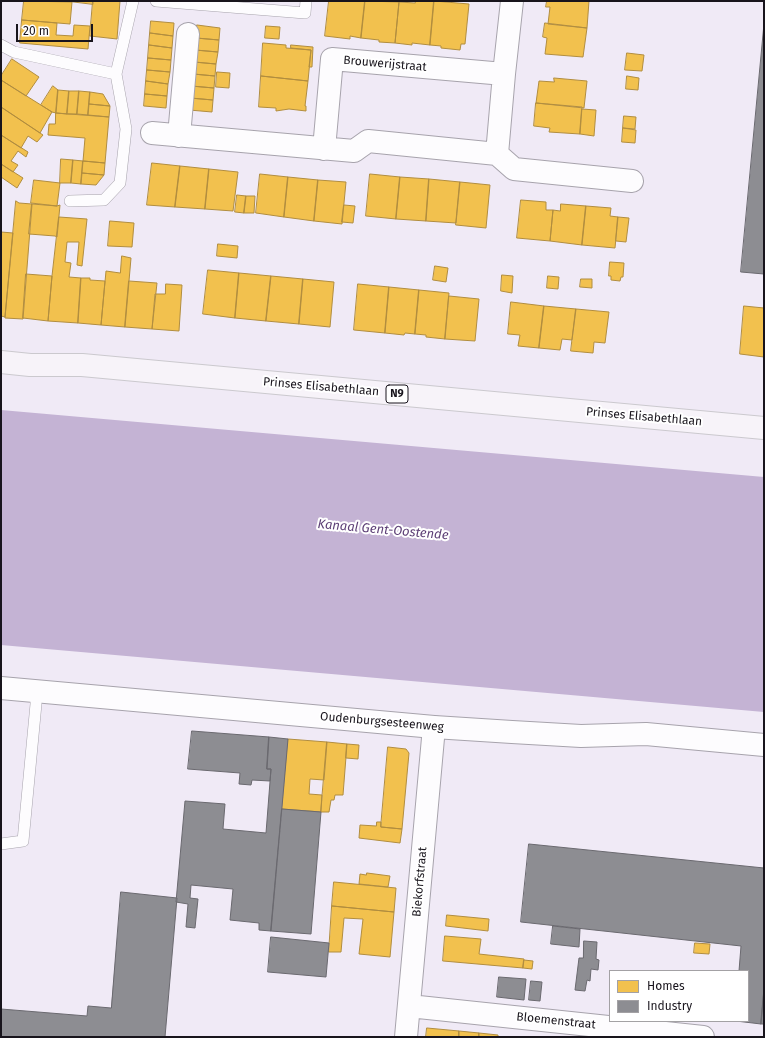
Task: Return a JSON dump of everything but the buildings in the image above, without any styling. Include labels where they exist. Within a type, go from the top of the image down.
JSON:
[{"type":"main road","name":"Prinses Elisabethlaan","points":[[1,362],[30,365],[82,364],[764,428]]},
{"type":"street","points":[[497,154],[512,1]]},
{"type":"street","points":[[179,136],[188,34]]},
{"type":"street","name":"Brouwerijstraat","points":[[324,149],[332,59],[504,74]]},
{"type":"street","points":[[152,133],[354,152],[368,141],[497,154],[514,169],[632,181]]},
{"type":"street","name":"Oudenburgsesteenweg","points":[[1,688],[512,732],[581,736],[646,734],[764,745]]},
{"type":"street","name":"Biekorfstraat","points":[[406,1037],[434,726]]},
{"type":"street","name":"Bloemenstraat","points":[[409,1006],[703,1037]]},
{"type":"lane","points":[[70,201],[104,200],[120,183],[126,129],[116,74],[133,1]]},
{"type":"lane","points":[[156,1],[305,13],[306,1]]},
{"type":"lane","points":[[1,45],[14,52],[116,74]]},
{"type":"lane","points":[[1,844],[23,841],[36,712],[36,691]]},
{"type":"water","name":"Kanaal Gent-Oostende","points":[[1,410],[764,477],[764,712],[1,645]]}]
